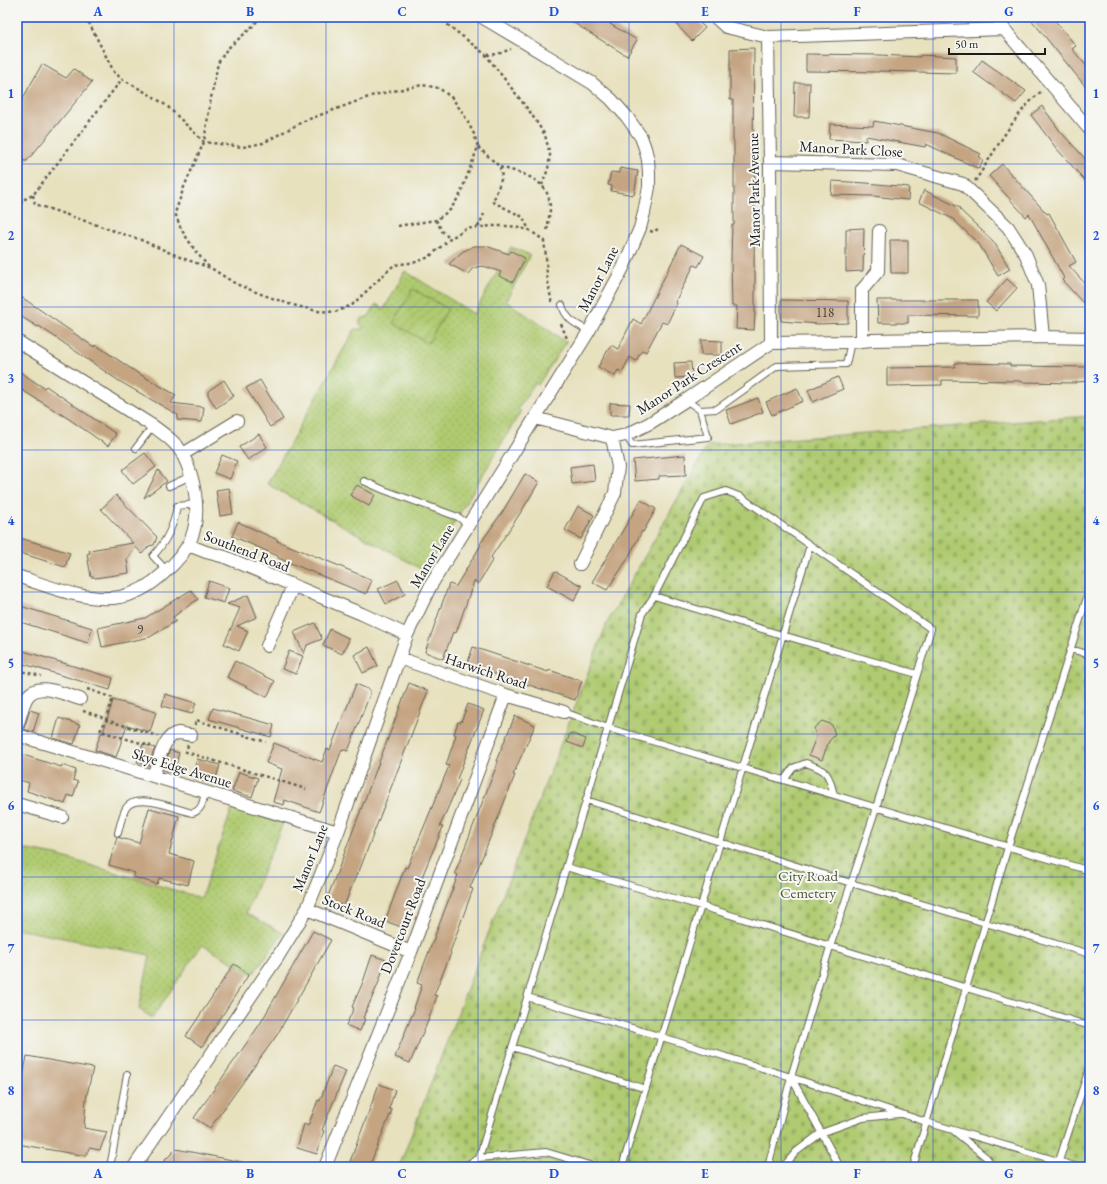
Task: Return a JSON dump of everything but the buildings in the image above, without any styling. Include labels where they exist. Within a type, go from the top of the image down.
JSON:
[{"type":"street","name":"Manor Lane","points":[[134,1167],[277,958],[307,909],[338,832],[407,635],[432,585],[589,331],[623,268],[640,228],[649,187],[649,172],[645,148],[627,117],[611,99],[592,83],[482,17]]},
{"type":"street","points":[[715,17],[726,27],[768,37],[1004,29]]},
{"type":"street","points":[[998,17],[1004,29],[1090,130]]},
{"type":"street","name":"Manor Park Avenue","points":[[768,37],[771,343]]},
{"type":"street","name":"Manor Park Close","points":[[770,162],[897,165],[963,184],[1008,227],[1026,255],[1038,285],[1043,337]]},
{"type":"street","points":[[856,341],[862,290],[878,271],[879,232]]},
{"type":"street","points":[[771,343],[1043,337],[1090,338]]},
{"type":"street","name":"Southend Road","points":[[17,341],[153,426],[169,439],[183,454],[191,476],[196,504],[196,524],[188,546],[225,557],[362,614],[407,635]]},
{"type":"street","name":"Manor Park Crescent","points":[[534,418],[612,438],[626,435],[650,423],[771,343]]},
{"type":"street","points":[[183,454],[237,421]]},
{"type":"street","points":[[580,564],[615,493],[618,467],[612,438]]},
{"type":"street","points":[[17,576],[88,598],[108,599],[127,595],[146,587],[167,571],[177,561],[188,546]]},
{"type":"street","name":"Southend Road","points":[[267,646],[293,586]]},
{"type":"street","name":"Harwich Road","points":[[399,658],[506,695],[564,712]]},
{"type":"street","points":[[17,726],[26,699],[31,692],[38,689],[48,689],[80,700]]},
{"type":"street","name":"Dovercourt Road","points":[[325,1167],[410,952],[506,695]]},
{"type":"street","points":[[153,776],[165,744],[171,735],[179,733],[191,735]]},
{"type":"street","name":"Skye Edge Avenue","points":[[17,735],[338,832]]},
{"type":"street","points":[[17,804],[62,817]]},
{"type":"street","name":"Stock Road","points":[[307,909],[410,952]]},
{"type":"lane","points":[[562,305],[564,312],[571,322],[589,331]]},
{"type":"lane","points":[[700,410],[717,409],[777,366],[846,364],[856,341]]},
{"type":"lane","points":[[626,435],[632,445],[708,437],[700,410],[686,400]]},
{"type":"lane","points":[[136,448],[153,426]]},
{"type":"lane","points":[[169,486],[191,476]]},
{"type":"lane","points":[[364,481],[384,490],[458,517],[469,525]]},
{"type":"lane","points":[[479,1158],[642,614],[654,596],[704,498],[726,491],[741,497],[930,629],[876,808],[830,947],[791,1077],[768,1167]]},
{"type":"lane","points":[[167,571],[153,556],[164,544],[175,520],[177,506],[196,504]]},
{"type":"lane","points":[[622,1167],[810,545]]},
{"type":"lane","points":[[913,1167],[1008,847],[1090,588]]},
{"type":"lane","points":[[654,596],[917,674]]},
{"type":"lane","points":[[1071,649],[1090,655]]},
{"type":"lane","points":[[564,712],[608,728],[1090,871]]},
{"type":"lane","points":[[784,780],[793,768],[806,763],[823,769],[830,780],[834,795]]},
{"type":"lane","points":[[118,832],[126,808],[130,804],[145,800],[192,813],[197,812],[200,808],[206,792]]},
{"type":"lane","points":[[586,800],[851,883],[1090,954]]},
{"type":"lane","points":[[566,867],[701,906],[1090,1026]]},
{"type":"lane","points":[[527,997],[791,1077],[1058,1164],[1078,1167]]},
{"type":"lane","points":[[512,1047],[646,1089]]},
{"type":"lane","points":[[1058,1164],[1090,1066]]},
{"type":"lane","points":[[110,1167],[127,1075]]},
{"type":"lane","points":[[791,1077],[840,1167]]},
{"type":"lane","points":[[783,1167],[796,1152],[821,1133],[863,1118],[900,1113]]},
{"type":"lane","points":[[952,1130],[987,1158],[992,1167]]},
{"type":"lane","points":[[463,1167],[479,1158],[546,1152],[596,1167]]},
{"type":"lane","points":[[1049,1167],[1058,1164]]},
{"type":"path","points":[[86,17],[114,72],[122,79],[154,97],[168,107],[204,142],[243,147],[264,143],[304,121],[374,95],[422,85],[439,88],[452,98],[463,113],[474,134],[478,147],[500,167],[529,175],[542,185],[548,193],[550,208],[546,232]]},
{"type":"path","points":[[210,268],[196,252],[181,229],[175,212],[184,187],[204,142],[210,98],[218,63],[227,49],[262,17]]},
{"type":"path","points":[[438,17],[486,55],[530,112],[545,135],[550,155],[548,169],[542,185]]},
{"type":"path","points":[[486,55],[498,54],[524,42]]},
{"type":"path","points":[[17,209],[23,200],[33,195],[122,79]]},
{"type":"path","points":[[970,190],[1013,124],[1033,99],[1052,84]]},
{"type":"path","points":[[398,226],[436,220],[450,210],[460,195],[478,147]]},
{"type":"path","points":[[500,167],[502,177],[493,202],[523,217],[529,230]]},
{"type":"path","points":[[33,195],[35,204],[141,240],[182,258],[210,268],[236,284],[261,294],[289,304],[317,311],[335,312],[352,304],[394,265],[417,262],[429,257],[464,229],[510,226],[529,230],[544,242],[551,299]]},
{"type":"path","points":[[478,227],[484,214]]},
{"type":"path","points":[[436,220],[442,231],[450,239]]},
{"type":"path","points":[[165,744],[100,731],[106,720],[113,698],[84,688],[76,709],[102,718],[106,720],[165,744]]},
{"type":"path","points":[[266,742],[196,720],[186,752],[306,789]]},
{"type":"green space","points":[[511,247],[530,255],[506,301],[566,342],[538,385],[535,383],[518,409],[521,411],[425,571],[267,484],[355,329],[364,329],[359,323],[361,319],[369,316],[376,304],[384,309],[405,271],[474,314]]},
{"type":"green space","points":[[413,289],[448,309],[428,343],[393,323]]},
{"type":"green space","name":"City Road Cemetery","points":[[1090,416],[1090,1167],[399,1167],[607,623],[708,445]]},
{"type":"green space","points":[[233,806],[284,820],[246,913],[283,933],[253,974],[202,945],[152,1018],[139,1009],[150,955],[17,929],[17,848],[56,855],[201,898]]}]
